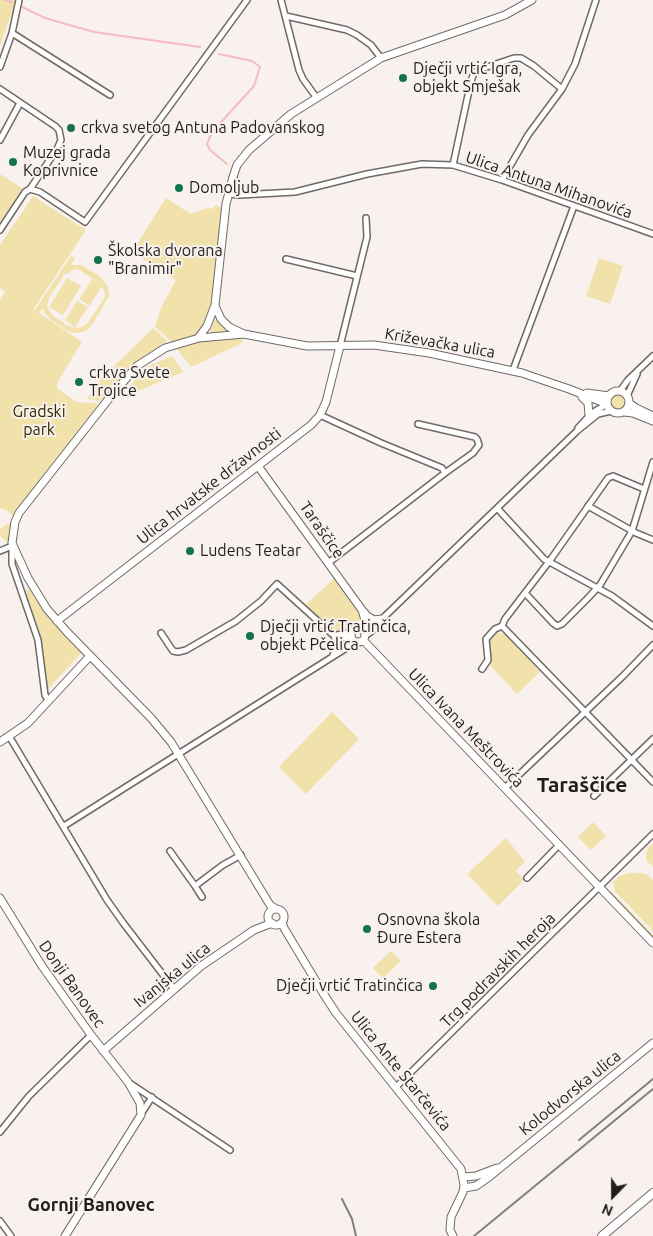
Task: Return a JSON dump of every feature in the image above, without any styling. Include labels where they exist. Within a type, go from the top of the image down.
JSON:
[{"type":"main road","points":[[199,338],[207,326],[215,305],[226,204],[233,177],[239,162],[266,134],[316,98],[380,58],[505,15],[532,0]]},
{"type":"main road","name":"Križevačka ulica","points":[[215,305],[221,319],[229,327],[244,334],[307,346],[374,345],[394,347],[513,370],[569,389],[609,396]]},
{"type":"main road","name":"Križevačka ulica","points":[[12,546],[17,516],[103,405],[143,362],[165,348],[199,338],[244,334]]},
{"type":"main road","name":"Ulica hrvatske državnosti","points":[[57,621],[311,425],[320,415],[330,389],[340,346]]},
{"type":"main road","name":"Križevačka ulica","points":[[569,389],[607,404]]},
{"type":"main road","points":[[653,416],[636,408],[625,397],[614,392],[609,396],[607,404],[611,411],[633,413],[653,421]]},
{"type":"main road","points":[[578,394],[588,403],[589,415]]},
{"type":"main road","points":[[624,412],[628,407],[625,397]]},
{"type":"main road","name":"Taraščice","points":[[258,466],[362,610]]},
{"type":"main road","points":[[12,546],[31,585],[57,621],[151,718],[179,753],[272,908],[277,923]]},
{"type":"main road","points":[[362,610],[370,618],[380,621]]},
{"type":"main road","points":[[358,635],[365,620],[362,610]]},
{"type":"main road","name":"Ulica Ivana Meštrovića","points":[[358,635],[653,943]]},
{"type":"main road","points":[[0,742],[28,723],[90,656]]},
{"type":"main road","name":"Donji Banovec","points":[[0,898],[23,938],[90,1035],[128,1082],[140,1103],[141,1115]]},
{"type":"main road","name":"Ulica Ante Starčevića","points":[[272,908],[280,910],[284,914],[277,923],[327,1000],[458,1163],[464,1177],[464,1188],[450,1217],[450,1230],[453,1236]]},
{"type":"main road","name":"Ivanjska ulica","points":[[103,1051],[201,966],[262,926],[277,923]]},
{"type":"main road","name":"Kolodvorska ulica","points":[[464,1188],[479,1185],[653,1043]]},
{"type":"main road","points":[[66,1236],[141,1115]]},
{"type":"main road","name":"Kolodvorska ulica","points":[[464,1177],[480,1175],[504,1164]]},
{"type":"main road","points":[[602,1236],[653,1193]]},
{"type":"street","points":[[0,67],[12,33],[19,0]]},
{"type":"street","points":[[30,189],[40,192],[85,222],[247,0]]},
{"type":"street","points":[[281,0],[299,70],[316,98]]},
{"type":"street","points":[[502,180],[528,135],[562,89],[577,58],[596,0]]},
{"type":"street","points":[[286,16],[357,34],[371,45],[380,58]]},
{"type":"street","points":[[12,33],[110,95]]},
{"type":"street","points":[[453,165],[474,73],[483,68],[514,58],[521,58],[562,89]]},
{"type":"street","points":[[0,89],[55,126],[59,130],[61,140],[30,189],[25,192],[0,230]]},
{"type":"street","points":[[0,140],[20,103]]},
{"type":"street","name":"Ulica Antuna Mihanovića","points":[[229,192],[240,195],[295,192],[367,174],[422,164],[453,165],[502,180],[653,234]]},
{"type":"street","name":"Ulica Antuna Mihanovića","points":[[233,177],[238,185],[252,192]]},
{"type":"street","name":"Ulica Antuna Mihanovića","points":[[229,192],[234,189],[260,194]]},
{"type":"street","points":[[513,370],[574,206]]},
{"type":"street","points":[[340,346],[367,237],[366,218]]},
{"type":"street","points":[[286,259],[357,276]]},
{"type":"street","points":[[625,397],[628,380],[653,356]]},
{"type":"street","points":[[577,430],[589,415],[607,404]]},
{"type":"street","points":[[64,826],[338,653],[358,635],[380,621],[577,430],[598,414],[611,411]]},
{"type":"street","points":[[320,415],[442,468],[446,473]]},
{"type":"street","points":[[328,563],[473,453],[479,445],[478,439],[475,437],[418,424]]},
{"type":"street","points":[[525,593],[557,626],[566,620],[597,588],[613,565],[632,531],[653,462]]},
{"type":"street","points":[[482,669],[488,660],[486,638],[495,629],[502,626],[505,619],[549,562],[610,476],[617,477],[644,489]]},
{"type":"street","points":[[588,506],[632,531],[653,540]]},
{"type":"street","points":[[497,508],[538,554],[549,562],[612,596],[653,626]]},
{"type":"street","points":[[0,551],[12,546],[12,564],[38,640],[44,695],[48,700]]},
{"type":"street","points":[[161,634],[173,651],[186,650],[236,621],[255,606],[277,584],[334,635],[337,648],[333,656]]},
{"type":"street","points":[[23,592],[24,589],[31,585]]},
{"type":"street","points":[[502,626],[653,782]]},
{"type":"street","points":[[334,635],[358,635]]},
{"type":"street","points":[[505,788],[653,645]]},
{"type":"street","points":[[9,736],[107,900],[174,989]]},
{"type":"street","points":[[594,796],[653,739]]},
{"type":"street","name":"Trg podravskih heroja","points":[[396,1087],[653,834]]},
{"type":"street","points":[[527,878],[560,845]]},
{"type":"street","points":[[170,851],[202,897]]},
{"type":"street","points":[[195,886],[240,855]]},
{"type":"street","points":[[0,1132],[29,1096],[90,1035]]},
{"type":"street","name":"Donji Banovec","points":[[128,1082],[230,1150]]},
{"type":"street","points":[[141,1115],[152,1097]]},
{"type":"street","points":[[0,1221],[11,1236]]},
{"type":"green space","points":[[0,0],[16,0],[0,46]]},
{"type":"green space","points":[[0,174],[22,188],[1,221],[0,221]]},
{"type":"green space","name":"Gradski park","points":[[33,196],[86,230],[33,310],[35,310],[71,256],[75,258],[71,265],[81,265],[101,277],[108,287],[109,296],[94,322],[83,332],[68,331],[51,320],[43,308],[39,313],[82,342],[60,378],[57,385],[58,389],[76,402],[98,405],[46,471],[14,517],[6,510],[0,508],[0,301],[5,291],[0,288],[0,245]],"holes":[[[76,269],[102,285],[92,279],[79,299],[89,306],[102,286],[105,294],[104,299],[87,324],[79,328],[68,326],[52,315],[47,307],[49,298],[64,275]]]},
{"type":"green space","points":[[166,198],[191,214],[208,208],[212,209],[216,205],[222,208],[212,300],[205,325],[196,335],[173,343],[155,327],[161,308],[176,280],[132,252]]},
{"type":"green space","points":[[599,258],[623,266],[610,304],[586,296]]},
{"type":"green space","points":[[67,278],[81,286],[63,315],[49,307]]},
{"type":"green space","points":[[77,301],[88,307],[75,327],[65,320]]},
{"type":"green space","points":[[215,319],[217,320],[228,331],[210,332]]},
{"type":"green space","points":[[153,328],[167,341],[131,365],[101,401],[87,399],[97,383]]},
{"type":"green space","points":[[243,337],[242,343],[191,367],[176,348],[206,340]]},
{"type":"green space","points":[[172,356],[183,372],[138,391],[132,384],[147,367]]},
{"type":"green space","points":[[618,395],[626,403],[618,411],[610,403]]},
{"type":"green space","points":[[9,523],[12,524],[7,542],[0,536],[0,529]]},
{"type":"green space","points":[[335,578],[358,610],[360,618],[358,625],[354,625],[349,631],[336,631],[328,628],[305,605]]},
{"type":"green space","points":[[29,589],[45,612],[82,652],[47,690],[41,638],[25,591]]},
{"type":"green space","points":[[497,632],[505,634],[540,672],[517,694],[490,665],[491,657],[488,643],[489,639]]},
{"type":"green space","points":[[332,712],[359,739],[306,794],[279,767]]},
{"type":"green space","points":[[593,822],[606,836],[591,850],[578,837]]},
{"type":"green space","points":[[506,838],[525,862],[515,871],[523,878],[526,878],[498,906],[467,874]]},
{"type":"green space","points":[[653,843],[653,867],[646,860],[646,855],[648,848]]},
{"type":"green space","points":[[629,873],[648,875],[653,880],[653,931],[615,891],[613,882],[620,876]]},
{"type":"green space","points":[[611,891],[653,935],[653,938],[609,893]]},
{"type":"green space","points":[[391,951],[401,961],[383,978],[373,968]]},
{"type":"waterway","points":[[5,0],[12,2]]},
{"type":"waterway","points":[[22,7],[45,18],[94,32],[200,47]]},
{"type":"waterway","points":[[219,54],[252,61],[260,67],[254,86],[213,131],[207,144],[210,150],[227,164]]},
{"type":"railway","points":[[579,1140],[653,1079]]},
{"type":"railway","points":[[474,1236],[653,1089]]},
{"type":"railway","points":[[342,1199],[352,1219],[356,1236]]},
{"type":"place","name":"Dječji vrtić Igra, objekt Smješak","points":[[403,78]]},
{"type":"place","name":"crkva svetog Antuna Padovanskog","points":[[71,128]]},
{"type":"place","name":"Muzej grada Koprivnice","points":[[13,162]]},
{"type":"place","name":"Domoljub","points":[[179,188]]},
{"type":"place","name":"Školska dvorana \"Branimir\"","points":[[98,260]]},
{"type":"place","name":"crkva Svete Trojice","points":[[79,382]]},
{"type":"place","name":"Ludens Teatar","points":[[190,551]]},
{"type":"place","name":"Dječji vrtić Tratinčica, objekt Pčelica","points":[[250,636]]},
{"type":"place","name":"Osnovna škola Đure Estera","points":[[367,929]]},
{"type":"place","name":"Dječji vrtić Tratinčica","points":[[433,986]]},
{"type":"district","name":"Taraščice","points":[[582,785]]},
{"type":"district","name":"Gornji Banovec","points":[[91,1205]]}]
